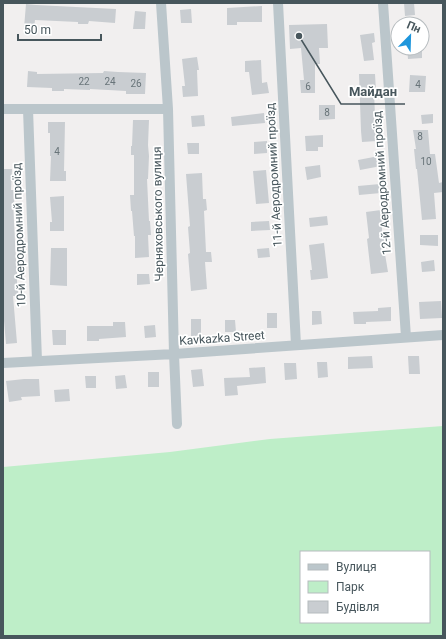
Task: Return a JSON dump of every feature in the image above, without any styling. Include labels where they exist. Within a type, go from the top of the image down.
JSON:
[{"type":"street","name":"Черняховського вулиця","points":[[161,3],[168,109],[177,424]]},
{"type":"street","name":"11-й Аеродромний проїзд","points":[[278,3],[296,345]]},
{"type":"street","name":"12-й Аеродромний проїзд","points":[[383,3],[406,337]]},
{"type":"street","points":[[3,109],[168,109]]},
{"type":"street","name":"10-й Аеродромний проїзд","points":[[28,109],[37,361]]},
{"type":"street","name":"Kavkazka Street","points":[[3,363],[174,354],[443,335]]},
{"type":"green space","points":[[443,426],[443,636],[3,636],[3,467],[170,452],[270,439]]},
{"type":"building","points":[[404,3],[414,3],[415,15],[405,16]]},
{"type":"building","points":[[26,4],[116,9],[115,23],[89,21],[88,24],[78,24],[78,22],[35,20],[34,29],[24,28]]},
{"type":"building","points":[[262,6],[262,22],[237,22],[237,25],[227,25],[227,8]]},
{"type":"building","points":[[191,9],[192,23],[181,23],[180,10]]},
{"type":"building","points":[[135,11],[146,12],[145,29],[133,29]]},
{"type":"building","points":[[327,24],[328,48],[319,48],[320,64],[315,64],[315,93],[301,93],[300,80],[304,80],[301,48],[290,49],[289,25]]},
{"type":"building","points":[[374,33],[375,42],[372,43],[374,60],[364,61],[360,35]]},
{"type":"building","points":[[408,56],[422,56],[422,58],[408,59]]},
{"type":"building","points":[[197,57],[199,70],[197,70],[198,96],[183,97],[182,86],[185,86],[182,59]]},
{"type":"building","points":[[261,60],[262,83],[267,82],[269,93],[252,95],[249,72],[245,72],[245,61]]},
{"type":"building","points":[[28,71],[37,72],[37,74],[103,73],[104,71],[146,73],[145,94],[126,94],[126,91],[90,89],[64,89],[64,91],[52,91],[52,88],[27,87]]},
{"type":"building","points":[[359,74],[375,74],[376,91],[374,91],[374,116],[377,141],[362,142]]},
{"type":"building","points":[[410,75],[426,76],[425,92],[409,92]]},
{"type":"building","points":[[319,105],[335,105],[335,119],[319,120]]},
{"type":"building","points":[[264,113],[265,123],[232,126],[231,117]]},
{"type":"building","points":[[433,114],[433,123],[422,124],[421,115]]},
{"type":"building","points":[[204,115],[205,126],[192,127],[191,116]]},
{"type":"building","points":[[133,120],[149,120],[149,156],[147,179],[151,235],[148,235],[149,257],[135,258],[135,236],[130,195],[134,195],[134,155],[131,155]]},
{"type":"building","points":[[48,122],[65,122],[64,171],[66,171],[66,181],[50,181],[51,156]]},
{"type":"building","points":[[413,130],[428,130],[430,154],[435,154],[439,183],[443,182],[443,192],[434,193],[436,219],[422,220]]},
{"type":"building","points":[[323,135],[323,147],[318,147],[318,151],[306,151],[305,136]]},
{"type":"building","points":[[267,141],[267,153],[254,154],[254,142]]},
{"type":"building","points":[[187,143],[199,143],[199,154],[188,154]]},
{"type":"building","points":[[379,156],[381,166],[360,170],[358,160]]},
{"type":"building","points":[[320,165],[321,177],[307,180],[305,167]]},
{"type":"building","points":[[3,169],[12,169],[11,190],[15,190],[13,202],[18,285],[18,296],[13,296],[17,343],[6,344],[3,309]]},
{"type":"building","points":[[266,170],[269,203],[256,204],[253,171]]},
{"type":"building","points":[[202,173],[203,199],[206,199],[207,210],[204,211],[206,252],[211,252],[212,262],[205,262],[207,289],[191,291],[188,254],[190,253],[188,227],[190,226],[186,174]]},
{"type":"building","points":[[380,184],[381,193],[359,195],[358,186]]},
{"type":"building","points":[[64,196],[64,231],[50,231],[50,222],[52,222],[50,197]]},
{"type":"building","points":[[381,210],[383,224],[382,234],[384,234],[385,237],[386,248],[384,248],[388,272],[371,274],[366,212]]},
{"type":"building","points":[[327,216],[328,225],[310,227],[309,218]]},
{"type":"building","points":[[269,221],[270,230],[251,231],[251,222]]},
{"type":"building","points":[[420,235],[438,235],[438,246],[420,245]]},
{"type":"building","points":[[324,243],[328,278],[311,280],[310,270],[312,270],[309,245]]},
{"type":"building","points":[[51,248],[67,248],[67,286],[50,285]]},
{"type":"building","points":[[269,248],[270,257],[258,258],[257,249]]},
{"type":"building","points":[[434,260],[435,271],[422,272],[421,262]]},
{"type":"building","points":[[137,274],[149,274],[150,284],[137,285]]},
{"type":"building","points":[[441,301],[442,318],[420,319],[419,302]]},
{"type":"building","points":[[391,307],[391,321],[354,324],[353,312],[378,311],[378,308]]},
{"type":"building","points":[[312,311],[321,311],[322,324],[312,325]]},
{"type":"building","points":[[267,313],[277,313],[277,328],[267,328]]},
{"type":"building","points":[[191,319],[201,319],[201,336],[191,336]]},
{"type":"building","points":[[225,320],[235,320],[236,332],[225,332]]},
{"type":"building","points":[[113,322],[125,322],[126,337],[99,339],[99,341],[87,341],[87,326],[113,326]]},
{"type":"building","points":[[155,325],[156,337],[145,338],[144,326]]},
{"type":"building","points":[[52,330],[66,330],[66,345],[53,345]]},
{"type":"building","points":[[372,356],[373,368],[348,369],[348,357]]},
{"type":"building","points":[[408,356],[419,356],[420,374],[409,374]]},
{"type":"building","points":[[317,362],[327,362],[328,377],[318,378]]},
{"type":"building","points":[[284,363],[296,363],[297,379],[285,380]]},
{"type":"building","points":[[265,367],[266,383],[237,386],[238,395],[225,396],[224,378],[250,377],[249,368]]},
{"type":"building","points":[[202,369],[204,386],[193,387],[191,370]]},
{"type":"building","points":[[148,372],[159,372],[159,387],[148,387]]},
{"type":"building","points":[[125,375],[127,388],[116,389],[115,376]]},
{"type":"building","points":[[85,376],[96,376],[96,388],[86,388]]},
{"type":"building","points":[[39,379],[40,396],[21,397],[22,400],[9,402],[6,381]]},
{"type":"building","points":[[69,389],[70,401],[55,402],[54,390]]},
{"type":"place","name":"Майдан","points":[[299,36]]}]
